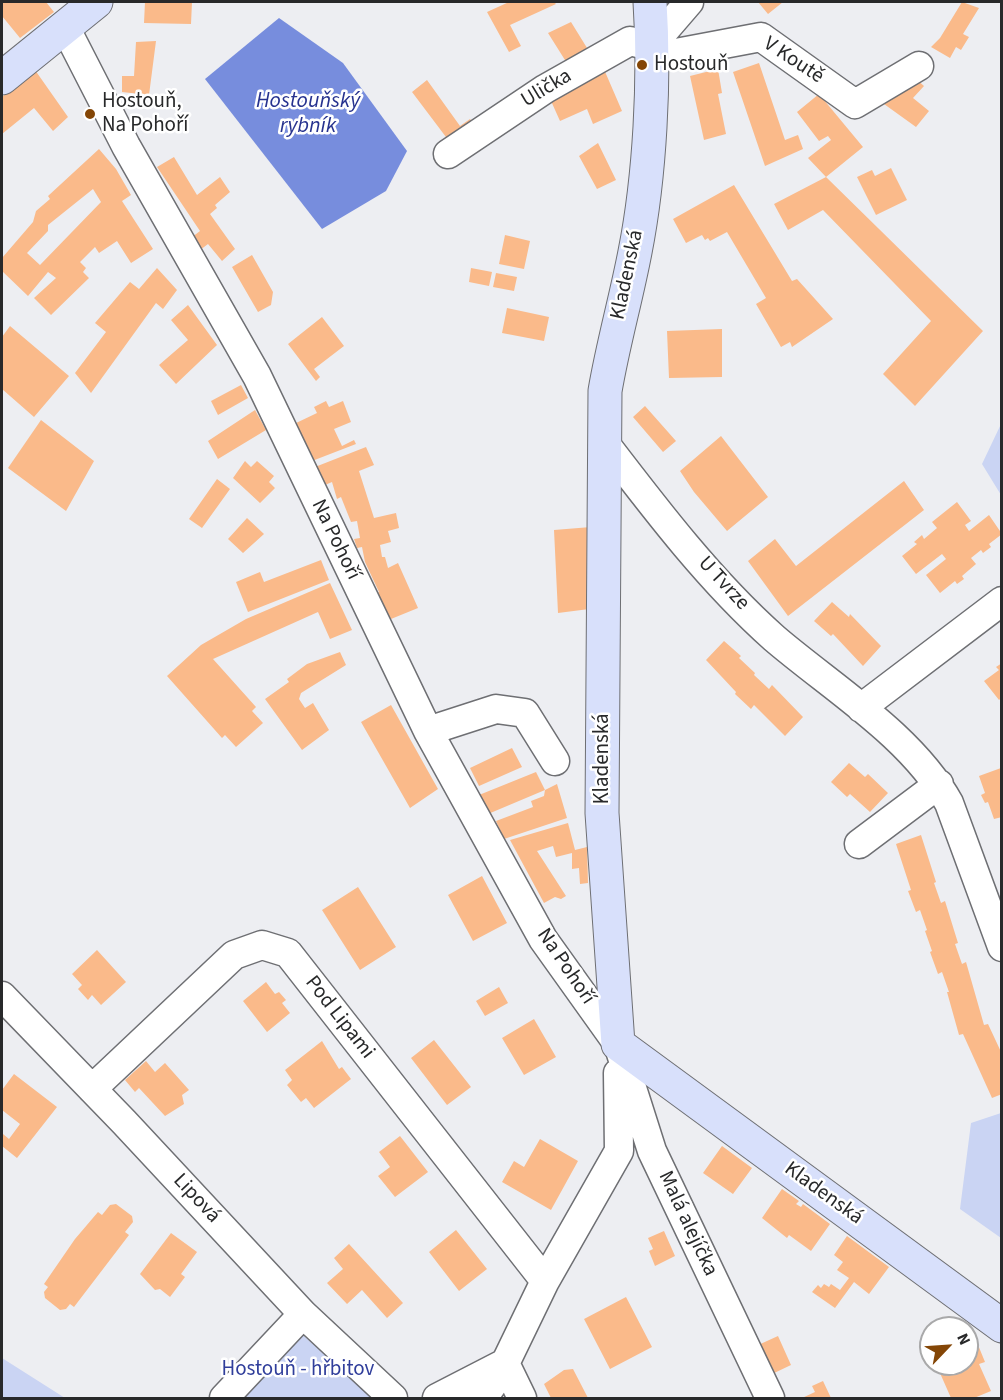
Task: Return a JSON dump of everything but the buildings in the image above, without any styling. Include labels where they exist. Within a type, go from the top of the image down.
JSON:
[{"type":"street","points":[[2,78],[96,2]]},
{"type":"street","name":"Kladenská","points":[[650,2],[652,45],[644,189],[635,252],[615,333],[605,391],[602,813],[618,1044],[1002,1326]]},
{"type":"street","points":[[652,45],[689,2]]},
{"type":"street","name":"Na Pohoří","points":[[65,27],[126,146],[257,376],[428,731],[543,939],[618,1044]]},
{"type":"street","name":"V Koutě","points":[[652,45],[676,53],[761,37],[855,104],[919,66]]},
{"type":"street","name":"Ulička","points":[[448,154],[545,88],[630,41],[652,45]]},
{"type":"street","name":"U Tvrze","points":[[604,442],[648,500],[712,574],[773,637],[861,708],[939,784],[949,802],[996,915],[1002,947]]},
{"type":"street","points":[[861,708],[1002,602]]},
{"type":"street","points":[[428,731],[496,709],[525,713],[555,761]]},
{"type":"street","points":[[859,844],[939,784]]},
{"type":"street","name":"Pod Lipami","points":[[92,1089],[234,956],[262,945],[288,953],[545,1281]]},
{"type":"street","name":"Lipová","points":[[2,996],[303,1314],[393,1398]]},
{"type":"street","points":[[483,1398],[505,1363],[545,1281],[619,1151],[618,1044]]},
{"type":"street","name":"Malá alejíčka","points":[[618,1044],[652,1151],[770,1398]]},
{"type":"street","points":[[224,1398],[303,1314]]},
{"type":"street","points":[[437,1398],[505,1363]]},
{"type":"street","points":[[505,1363],[522,1398]]},
{"type":"green space","points":[[1001,424],[1002,495],[982,464]]},
{"type":"green space","points":[[1002,1113],[1001,1238],[960,1209],[971,1123]]},
{"type":"green space","name":"Hostouň - hřbitov","points":[[296,1329],[373,1398],[234,1398]]},
{"type":"green space","points":[[2,1358],[65,1398],[2,1398]]},
{"type":"water","name":"Hostouňský rybník","points":[[279,18],[343,63],[407,151],[386,191],[322,229],[205,79]]},
{"type":"place","name":"Hostouň","points":[[642,65]]},
{"type":"place","name":"Hostouň, Na Pohoří","points":[[90,114]]}]
